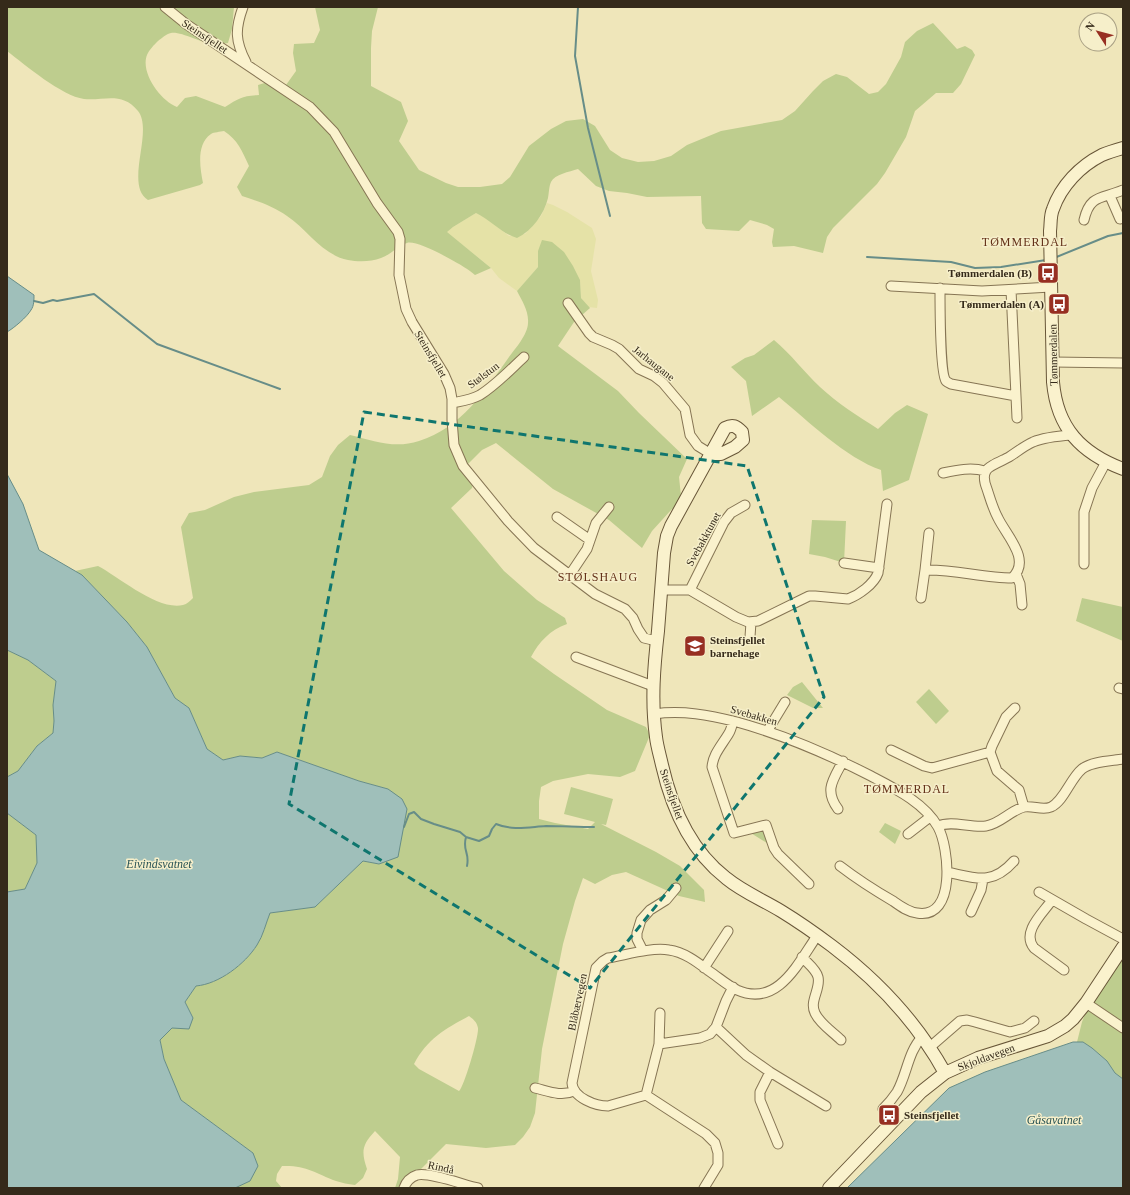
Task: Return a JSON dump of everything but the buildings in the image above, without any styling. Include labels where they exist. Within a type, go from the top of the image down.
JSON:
[{"type":"street","name":"Steinsfjellet","points":[[165,7],[186,24],[310,107],[334,132],[377,203],[398,232],[400,244],[399,275],[406,309],[412,322],[444,374],[450,388],[452,403],[452,433],[454,445],[463,466],[485,494],[534,548],[595,594],[625,609],[633,618],[644,638],[657,641]]},
{"type":"street","name":"Steinsfjellet","points":[[243,7],[237,33],[237,41],[246,64]]},
{"type":"street","name":"Tømmerdalen","points":[[1123,148],[1103,155],[1088,163],[1070,180],[1058,197],[1051,216],[1054,394],[1057,406],[1065,425],[1072,435],[1090,452],[1106,462],[1123,469]]},
{"type":"street","points":[[1084,220],[1086,210],[1093,201],[1101,196],[1110,196],[1123,190]]},
{"type":"street","points":[[1110,196],[1120,219],[1123,218]]},
{"type":"street","points":[[891,286],[982,291],[1051,287]]},
{"type":"street","points":[[940,288],[941,342],[944,374],[946,380],[951,384],[1016,396]]},
{"type":"street","points":[[1011,290],[1017,418]]},
{"type":"street","name":"Jarhaugane","points":[[568,303],[593,337],[619,349],[639,369],[654,376],[663,383],[685,409],[688,428],[692,439],[698,446],[711,454]]},
{"type":"street","name":"Stølstun","points":[[452,403],[479,395],[524,357]]},
{"type":"street","points":[[1053,362],[1123,362]]},
{"type":"street","points":[[943,473],[963,469],[985,471],[1033,442],[1058,436],[1072,435]]},
{"type":"street","name":"Steinsfjellet","points":[[711,454],[682,504],[667,536],[664,553],[653,686],[654,714],[656,738],[674,808],[696,847],[715,868],[731,882],[781,911],[817,936],[848,959],[872,981],[888,997],[930,1047],[945,1073]]},
{"type":"street","points":[[1084,564],[1084,512],[1092,488],[1106,462]]},
{"type":"street","points":[[925,570],[941,570],[1001,578],[1012,578],[1016,574],[1019,566],[1017,550],[998,518],[985,481],[985,471]]},
{"type":"street","points":[[661,590],[690,590],[736,617],[751,622],[809,596],[852,598],[874,581],[878,573],[887,504]]},
{"type":"street","name":"Svebakktunet","points":[[690,590],[724,522],[731,513],[745,506]]},
{"type":"street","points":[[570,576],[587,549],[596,523],[608,507]]},
{"type":"street","points":[[557,517],[590,540]]},
{"type":"street","points":[[921,598],[929,533]]},
{"type":"street","points":[[844,563],[879,568]]},
{"type":"street","points":[[1016,574],[1020,584],[1022,605]]},
{"type":"street","points":[[750,637],[751,622]]},
{"type":"street","points":[[576,657],[653,686]]},
{"type":"street","points":[[768,730],[785,702]]},
{"type":"street","points":[[1015,708],[1006,717],[990,752],[997,771],[1018,790],[1024,806]]},
{"type":"street","name":"Svebakken","points":[[654,714],[682,712],[708,715],[768,730],[843,761],[904,795],[916,803],[938,826],[943,840],[948,881],[941,901],[936,908],[922,914],[906,909],[864,884],[840,866]]},
{"type":"street","points":[[733,721],[712,761],[712,768],[734,833],[766,825],[774,848],[778,854],[810,884]]},
{"type":"street","points":[[891,750],[924,766],[932,768],[990,752]]},
{"type":"street","points":[[938,826],[943,824],[987,826],[1024,806],[1043,808],[1052,806],[1058,802],[1082,769],[1091,765],[1123,759]]},
{"type":"street","points":[[838,809],[833,802],[830,791],[833,780],[843,761]]},
{"type":"street","points":[[908,834],[930,817]]},
{"type":"street","points":[[948,872],[983,879],[996,874],[1014,861]]},
{"type":"street","points":[[971,912],[981,890],[983,879]]},
{"type":"street","points":[[643,952],[636,933],[641,920],[650,910],[666,900],[676,888]]},
{"type":"street","points":[[1039,892],[1123,939]]},
{"type":"street","points":[[1052,900],[1033,926],[1029,939],[1034,948],[1064,970]]},
{"type":"street","points":[[704,968],[728,931]]},
{"type":"street","name":"Blåbærvegen","points":[[574,1091],[572,1083],[596,968],[603,961],[608,958],[657,949],[669,950],[680,953],[738,990],[754,994],[770,992],[784,982],[817,936]]},
{"type":"street","name":"Skjoldavegen","points":[[829,1188],[921,1092],[945,1073],[978,1058],[1048,1036],[1065,1026],[1086,1003],[1123,947]]},
{"type":"street","points":[[802,957],[818,976],[818,983],[813,1003],[815,1013],[820,1020],[841,1040]]},
{"type":"street","points":[[659,1044],[700,1038],[710,1034],[716,1027],[733,987]]},
{"type":"street","points":[[1086,1003],[1123,1028]]},
{"type":"street","points":[[646,1095],[659,1044],[660,1013]]},
{"type":"street","name":"Skjoldavegen","points":[[930,1047],[960,1021],[967,1020],[1010,1032],[1025,1028],[1034,1021]]},
{"type":"street","points":[[716,1027],[746,1055],[770,1072],[826,1106]]},
{"type":"street","points":[[883,1110],[898,1091],[915,1044],[922,1037]]},
{"type":"street","points":[[770,1072],[760,1092],[760,1100],[778,1144]]},
{"type":"street","points":[[535,1088],[561,1094],[567,1094],[574,1091],[580,1096],[603,1106],[608,1106],[646,1095],[706,1134],[715,1143],[718,1153],[718,1165],[704,1188]]},
{"type":"street","name":"Rindå","points":[[404,1188],[412,1177],[423,1175],[478,1188]]},
{"type":"highlighted area","points":[[364,412],[747,466],[824,697],[590,988],[289,804]]},
{"type":"shaded area","points":[[547,203],[567,212],[592,228],[596,239],[591,271],[598,300],[597,308],[588,307],[581,298],[580,280],[538,251],[538,267],[517,291],[499,278],[491,268],[446,232],[476,213],[486,218],[509,236],[525,234],[541,216]]},
{"type":"green space","points":[[7,7],[234,7],[232,29],[228,43],[212,44],[180,34],[171,33],[167,34],[158,41],[149,51],[146,62],[146,70],[153,86],[171,104],[177,107],[185,98],[196,96],[225,107],[241,98],[259,95],[258,85],[268,82],[281,92],[296,71],[293,53],[294,44],[314,43],[320,30],[315,7],[378,7],[372,31],[371,86],[401,102],[408,121],[399,141],[419,170],[458,187],[480,187],[502,184],[510,177],[529,146],[551,129],[566,121],[583,119],[595,126],[610,150],[622,158],[638,162],[654,161],[671,156],[687,145],[721,131],[782,120],[795,111],[823,81],[836,74],[847,77],[869,94],[878,92],[886,84],[901,57],[905,42],[917,31],[933,23],[957,49],[965,46],[972,50],[975,55],[961,84],[953,93],[936,93],[915,111],[906,137],[885,173],[877,184],[833,228],[827,237],[823,253],[794,246],[773,247],[772,242],[774,229],[767,225],[750,220],[739,231],[706,229],[702,223],[701,196],[647,197],[609,191],[596,186],[578,169],[553,179],[541,216],[528,231],[517,238],[506,233],[476,213],[447,232],[491,268],[475,275],[442,254],[421,245],[412,243],[407,243],[400,246],[384,257],[369,261],[348,260],[330,253],[282,212],[242,196],[237,187],[249,166],[236,142],[224,131],[211,134],[206,138],[203,144],[200,164],[203,183],[148,200],[141,193],[139,183],[143,131],[142,120],[138,111],[126,101],[119,99],[84,99],[75,97],[33,72],[7,51]]},
{"type":"green space","points":[[542,240],[552,242],[564,252],[580,280],[581,298],[590,308],[574,322],[558,346],[618,391],[687,459],[679,477],[681,496],[686,504],[672,509],[652,531],[642,548],[609,520],[553,489],[496,443],[482,450],[465,467],[473,484],[472,488],[451,508],[504,571],[537,600],[565,618],[567,624],[550,633],[538,646],[531,657],[607,710],[646,727],[650,735],[635,771],[620,777],[588,774],[553,781],[541,787],[539,819],[588,829],[595,822],[564,814],[571,787],[613,799],[606,825],[601,824],[680,866],[704,890],[705,902],[679,896],[626,872],[612,875],[595,884],[583,878],[563,944],[542,1049],[535,1113],[530,1127],[515,1145],[486,1148],[446,1144],[402,1188],[395,1188],[398,1179],[400,1157],[375,1131],[367,1140],[364,1148],[363,1153],[367,1169],[363,1178],[355,1185],[336,1181],[304,1168],[282,1166],[277,1174],[276,1181],[282,1188],[235,1188],[250,1181],[253,1153],[181,1100],[164,1059],[160,1040],[172,1028],[193,1018],[185,1002],[196,986],[222,977],[231,972],[246,959],[261,938],[270,913],[315,907],[363,861],[379,864],[388,789],[359,781],[277,752],[262,758],[240,756],[223,760],[207,749],[189,708],[175,698],[147,647],[127,622],[82,575],[75,571],[98,566],[139,592],[162,603],[184,605],[193,598],[181,527],[189,513],[205,510],[234,497],[254,492],[309,485],[322,477],[330,456],[338,445],[350,435],[376,442],[401,444],[419,441],[434,435],[447,427],[460,418],[471,407],[491,383],[524,336],[528,319],[525,306],[517,291],[538,267],[538,251]],"holes":[[[469,1016],[477,1024],[478,1033],[474,1050],[459,1091],[419,1069],[414,1064],[419,1055],[431,1041],[444,1030]]]},
{"type":"green space","points":[[774,340],[827,393],[878,429],[895,413],[907,405],[928,414],[909,480],[883,491],[881,470],[854,457],[841,448],[779,397],[752,416],[746,381],[731,367],[745,358],[754,355]]},
{"type":"green space","points":[[812,520],[846,521],[844,563],[809,554]]},
{"type":"green space","points":[[1082,598],[1123,607],[1123,641],[1076,621]]},
{"type":"green space","points":[[7,650],[28,660],[56,681],[53,705],[53,733],[37,746],[18,771],[7,777]]},
{"type":"green space","points":[[802,682],[823,708],[813,708],[787,695],[793,687]]},
{"type":"green space","points":[[929,689],[949,711],[936,724],[916,702]]},
{"type":"green space","points":[[7,813],[36,835],[37,863],[25,889],[7,892]]},
{"type":"green space","points":[[885,823],[901,831],[895,844],[879,832]]},
{"type":"green space","points":[[766,825],[771,837],[767,843],[746,830]]},
{"type":"green space","points":[[1123,945],[1123,1079],[1115,1073],[1107,1061],[1092,1048],[1083,1042],[1077,1042],[1087,1009]]},
{"type":"water","points":[[7,276],[34,295],[33,305],[29,313],[7,332]]},
{"type":"water","name":"Eivindsvatnet","points":[[7,474],[23,504],[39,550],[82,575],[127,622],[147,647],[175,698],[189,708],[207,749],[223,760],[240,756],[262,758],[277,752],[359,781],[388,789],[402,799],[407,809],[398,857],[379,864],[363,861],[315,907],[270,913],[263,934],[246,959],[231,972],[222,977],[196,986],[185,1002],[193,1018],[189,1029],[172,1028],[160,1040],[164,1059],[181,1100],[253,1153],[258,1166],[250,1181],[235,1188],[7,1188],[7,892],[25,889],[37,863],[36,835],[7,813],[7,777],[18,771],[37,746],[53,733],[53,705],[56,681],[28,660],[7,650]]},
{"type":"water","name":"Gåsavatnet","points":[[1073,1042],[1083,1042],[1092,1048],[1107,1061],[1115,1073],[1123,1079],[1123,1188],[847,1188],[949,1088],[985,1072]]},
{"type":"waterway","points":[[578,7],[575,56],[588,128],[610,216]]},
{"type":"waterway","points":[[1054,258],[1108,236],[1123,233]]},
{"type":"waterway","points":[[867,257],[951,262],[975,268],[1001,267],[1046,260]]},
{"type":"waterway","points":[[34,301],[43,303],[53,300],[57,301],[94,294],[157,344],[280,389]]},
{"type":"waterway","points":[[404,827],[409,814],[414,812],[421,819],[460,832],[466,837],[479,841],[489,836],[496,824],[515,828],[546,826],[594,827]]},
{"type":"waterway","points":[[466,837],[465,845],[468,858],[467,866]]},
{"type":"place","name":"Tømmerdalen (B)","points":[[1048,273]]},
{"type":"place","name":"Tømmerdalen (A)","points":[[1059,304]]},
{"type":"place","name":"Steinsfjellet barnehage","points":[[695,646]]},
{"type":"place","name":"Steinsfjellet","points":[[889,1115]]},
{"type":"district","name":"TØMMERDAL","points":[[1025,242]]},
{"type":"district","name":"STØLSHAUG","points":[[598,577]]},
{"type":"district","name":"TØMMERDAL","points":[[907,789]]}]
